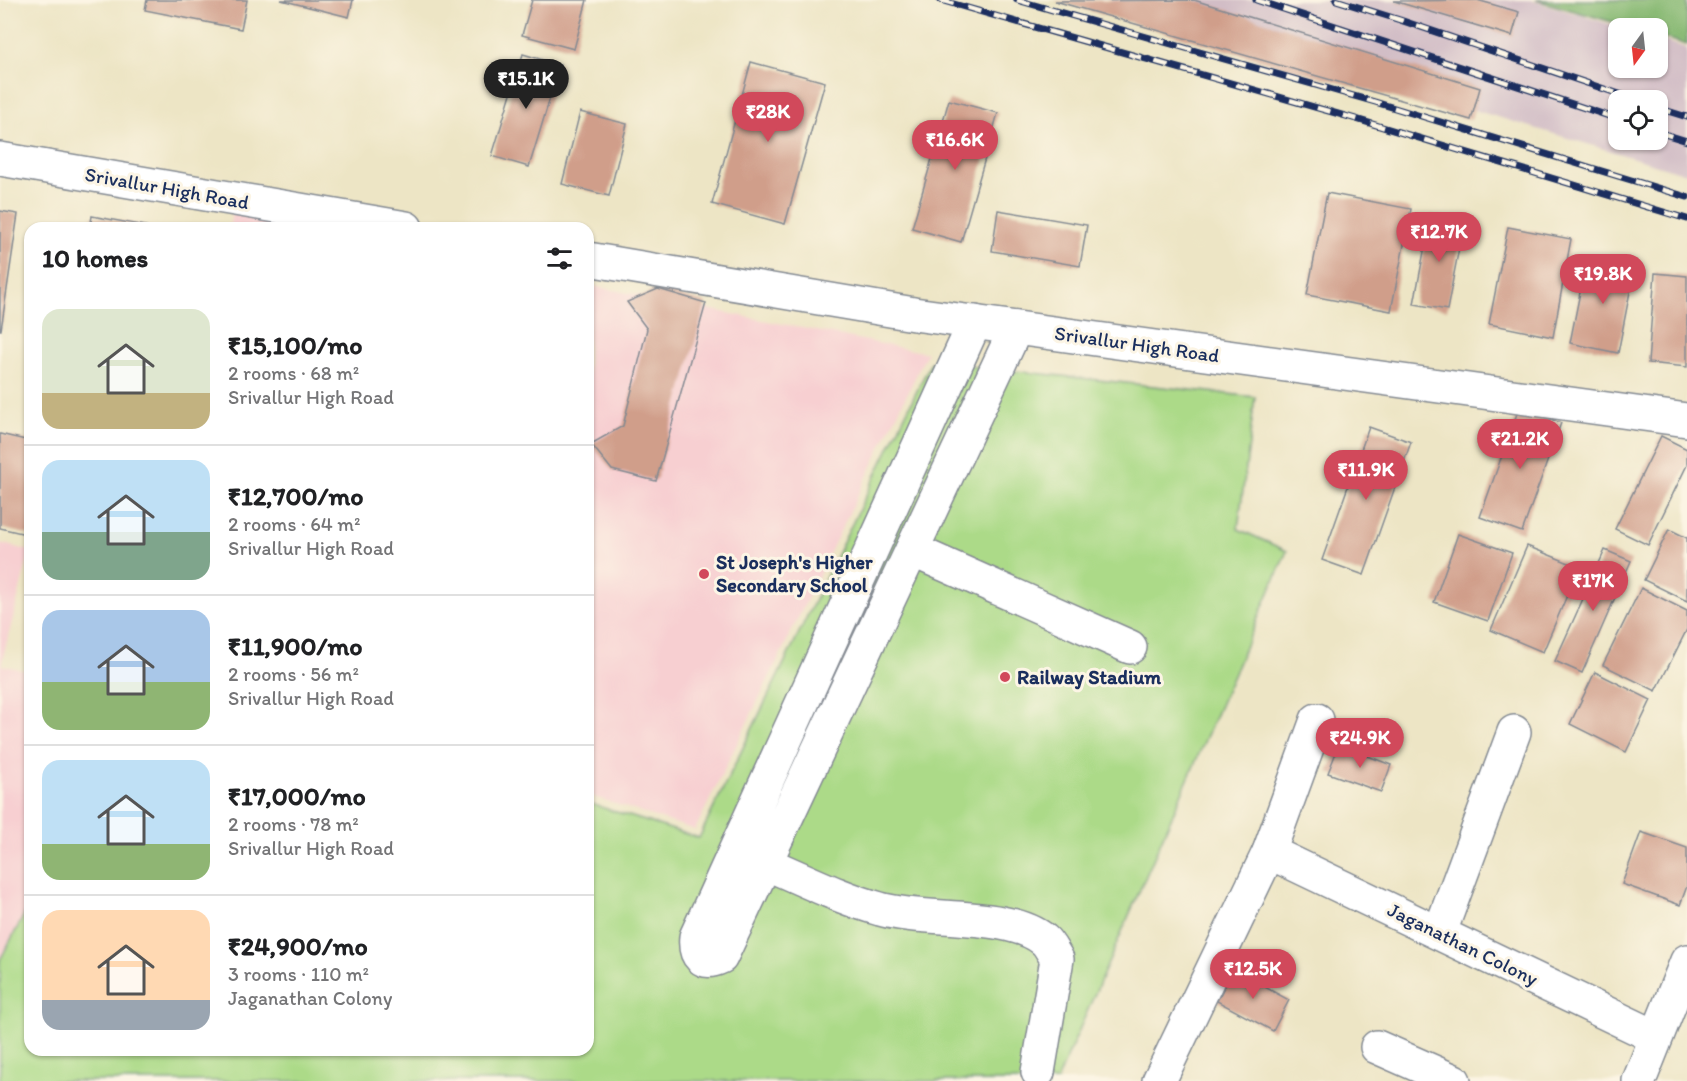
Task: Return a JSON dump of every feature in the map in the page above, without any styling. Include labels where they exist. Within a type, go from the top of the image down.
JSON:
[{"type":"street","name":"Srivallur High Road","points":[[0,159],[371,222]]},
{"type":"street","name":"Srivallur High Road","points":[[594,260],[914,314],[1687,420]]},
{"type":"street","points":[[975,322],[696,937],[695,948],[698,956],[704,960],[714,961],[721,957],[1016,328]]},
{"type":"street","points":[[912,550],[1130,647]]},
{"type":"street","points":[[1159,1081],[1269,852],[1317,720]]},
{"type":"street","points":[[1440,932],[1514,732]]},
{"type":"street","name":"Jaganathan Colony","points":[[1269,852],[1656,1037]]},
{"type":"street","points":[[765,863],[881,910],[1000,922],[1025,930],[1045,940],[1057,959],[1038,1072]]},
{"type":"street","points":[[1639,1081],[1687,961]]},
{"type":"street","points":[[1377,1047],[1454,1081]]},
{"type":"shaded area","points":[[1109,0],[1531,0],[1608,23],[1608,78],[1668,78],[1668,42],[1687,48],[1687,174]]},
{"type":"shaded area","points":[[232,213],[276,222],[230,222]]},
{"type":"shaded area","name":"St Joseph's Higher Secondary School","points":[[594,286],[927,353],[695,830],[594,797]]},
{"type":"shaded area","points":[[0,543],[24,549],[24,575],[1,665],[24,671],[24,915],[0,960]]},
{"type":"green space","points":[[1536,0],[1687,0],[1687,45],[1668,39],[1668,18],[1608,18],[1608,21]]},
{"type":"green space","name":"Railway Stadium","points":[[931,362],[1255,397],[1238,529],[1287,551],[1057,1081],[0,1081],[0,960],[24,915],[24,1056],[594,1056],[594,805],[699,838]]},
{"type":"building","points":[[147,0],[247,0],[241,29],[145,10]]},
{"type":"building","points":[[281,0],[353,0],[349,17]]},
{"type":"building","points":[[532,0],[587,0],[574,49],[522,35]]},
{"type":"building","points":[[1194,0],[1480,88],[1471,120],[1055,1]]},
{"type":"building","points":[[1477,0],[1519,12],[1512,36],[1394,1]]},
{"type":"building","points":[[523,54],[560,65],[529,167],[492,156]]},
{"type":"building","points":[[751,62],[825,82],[785,224],[712,204]]},
{"type":"building","points":[[949,100],[998,113],[961,242],[912,228]]},
{"type":"building","points":[[580,112],[627,124],[609,196],[562,184]]},
{"type":"building","points":[[1327,193],[1411,209],[1391,311],[1307,295]]},
{"type":"building","points":[[998,210],[1087,225],[1080,266],[992,251]]},
{"type":"building","points":[[0,211],[18,214],[1,330],[0,330]]},
{"type":"building","points":[[1431,215],[1464,222],[1447,310],[1414,304]]},
{"type":"building","points":[[92,216],[124,222],[91,222]]},
{"type":"building","points":[[1508,227],[1571,239],[1553,337],[1489,324]]},
{"type":"building","points":[[1587,257],[1635,266],[1618,353],[1570,343]]},
{"type":"building","points":[[1655,273],[1687,276],[1687,367],[1648,363]]},
{"type":"building","points":[[658,289],[706,303],[656,481],[612,470],[594,448],[594,442],[623,426],[647,329],[627,302]]},
{"type":"building","points":[[1519,408],[1561,423],[1522,532],[1480,517]]},
{"type":"building","points":[[1369,427],[1411,442],[1364,575],[1322,560]]},
{"type":"building","points":[[0,434],[24,440],[24,534],[0,528]]},
{"type":"building","points":[[1661,436],[1687,449],[1687,465],[1648,545],[1615,529]]},
{"type":"building","points":[[1669,529],[1687,538],[1687,601],[1644,580]]},
{"type":"building","points":[[1458,534],[1512,553],[1488,621],[1434,602]]},
{"type":"building","points":[[1527,546],[1579,567],[1543,652],[1491,630]]},
{"type":"building","points":[[1605,550],[1631,561],[1582,673],[1555,661]]},
{"type":"building","points":[[1641,588],[1687,611],[1687,629],[1656,691],[1603,665]]},
{"type":"building","points":[[1595,672],[1651,700],[1626,752],[1570,724]]},
{"type":"building","points":[[1339,745],[1391,765],[1381,792],[1328,773]]},
{"type":"building","points":[[1641,832],[1687,848],[1687,886],[1680,905],[1622,884]]},
{"type":"building","points":[[1233,970],[1289,1000],[1273,1031],[1217,1001]]},
{"type":"railway","points":[[940,0],[1356,119],[1687,219]]},
{"type":"railway","points":[[1017,0],[1375,102],[1687,197]]},
{"type":"railway","points":[[1256,0],[1608,116]]},
{"type":"railway","points":[[1336,0],[1608,90]]},
{"type":"railway","points":[[1668,111],[1687,117]]},
{"type":"railway","points":[[1668,135],[1687,141]]},
{"type":"place","name":"St Joseph's Higher Secondary School","points":[[704,574]]},
{"type":"place","name":"Railway Stadium","points":[[1005,677]]}]
